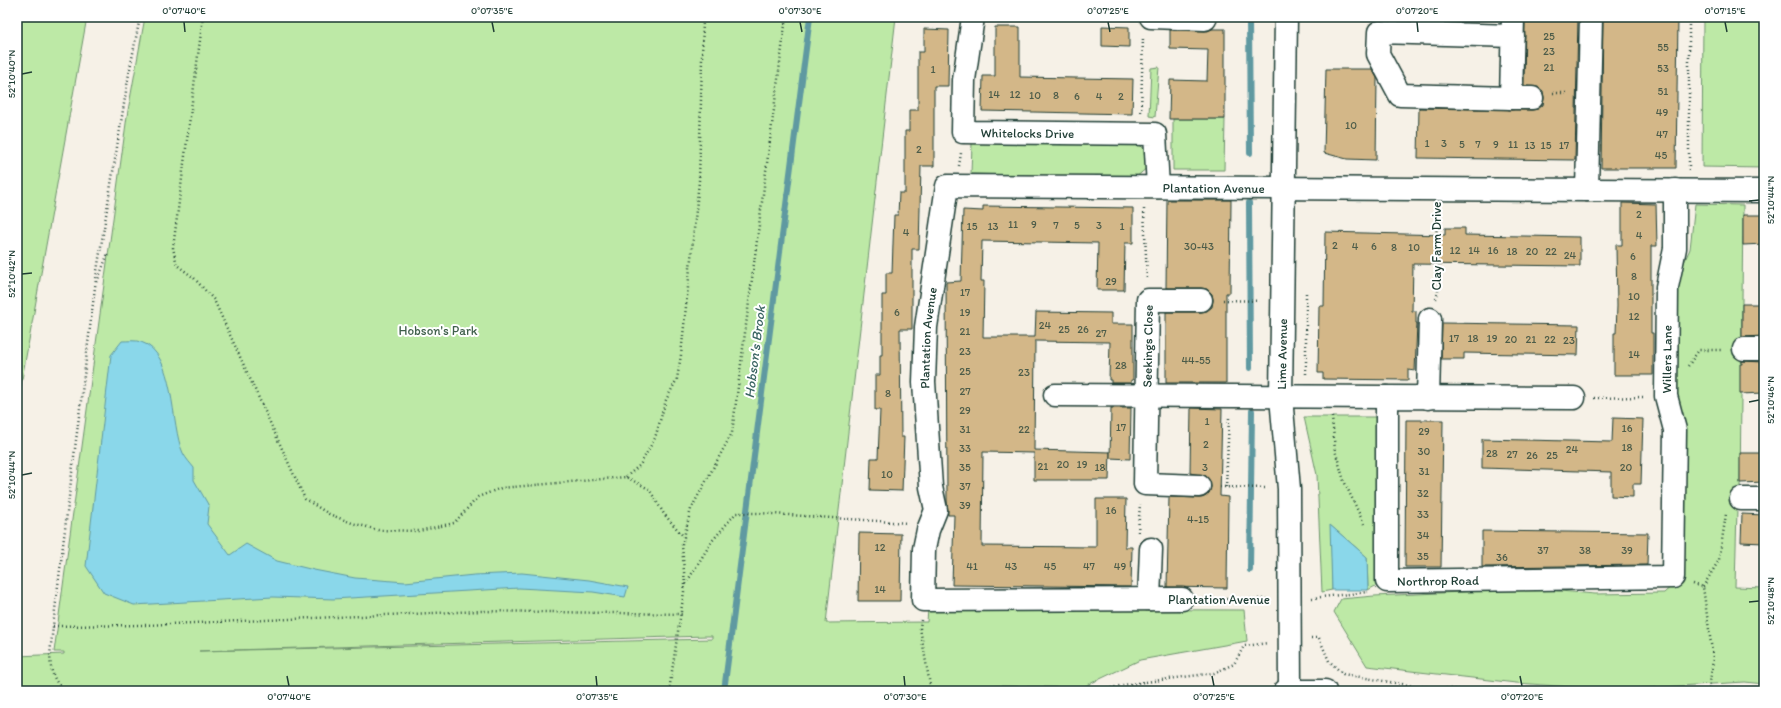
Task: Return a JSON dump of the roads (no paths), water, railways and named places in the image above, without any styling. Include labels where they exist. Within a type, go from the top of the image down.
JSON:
[{"type":"street","name":"Whitelocks Drive","points":[[973,17],[964,80],[963,132],[1155,134],[1151,187]]},
{"type":"street","points":[[1151,17],[1205,19]]},
{"type":"street","name":"Lime Avenue","points":[[1286,17],[1281,397],[1289,489],[1290,691]]},
{"type":"street","points":[[1587,190],[1591,17]]},
{"type":"street","points":[[1513,26],[1521,98],[1400,95],[1378,54],[1380,32],[1513,26]]},
{"type":"street","name":"Plantation Avenue","points":[[1182,599],[923,600],[924,549],[930,524],[936,510],[931,487],[924,382],[926,327],[947,186],[1284,188]]},
{"type":"street","name":"Clay Farm Drive","points":[[1284,188],[1764,191]]},
{"type":"street","name":"Willers Lane","points":[[1673,577],[1674,430],[1666,396],[1667,286],[1675,248],[1682,190]]},
{"type":"street","name":"Seekings Close","points":[[1199,486],[1145,484],[1148,300],[1201,300]]},
{"type":"street","points":[[1428,398],[1430,319]]},
{"type":"street","points":[[1055,395],[1147,396]]},
{"type":"street","name":"Seekings Close","points":[[1147,396],[1281,397]]},
{"type":"street","points":[[1281,397],[1574,398]]},
{"type":"street","name":"Northrop Road","points":[[1387,397],[1387,581],[1673,577]]},
{"type":"street","points":[[1741,499],[1764,499]]},
{"type":"street","name":"Plantation Avenue","points":[[1149,599],[1151,549]]},
{"type":"street","points":[[1285,691],[1325,691]]},
{"type":"water","points":[[122,341],[141,342],[152,349],[160,360],[170,391],[179,441],[183,453],[194,468],[194,480],[209,506],[207,524],[230,555],[246,544],[277,561],[314,570],[355,578],[405,582],[474,575],[522,573],[589,580],[628,587],[625,597],[593,592],[519,588],[333,599],[273,597],[134,605],[104,593],[86,566],[111,355]]},
{"type":"water","points":[[1330,525],[1367,557],[1368,590],[1332,590]]},
{"type":"waterway","name":"Hobson's Brook","points":[[724,691],[810,17]]},
{"type":"waterway","points":[[1249,17],[1250,153]]},
{"type":"waterway","points":[[1249,203],[1250,368]]},
{"type":"waterway","points":[[1250,570],[1252,411]]},
{"type":"park label","name":"Hobson's Park","points":[[438,330]]}]
